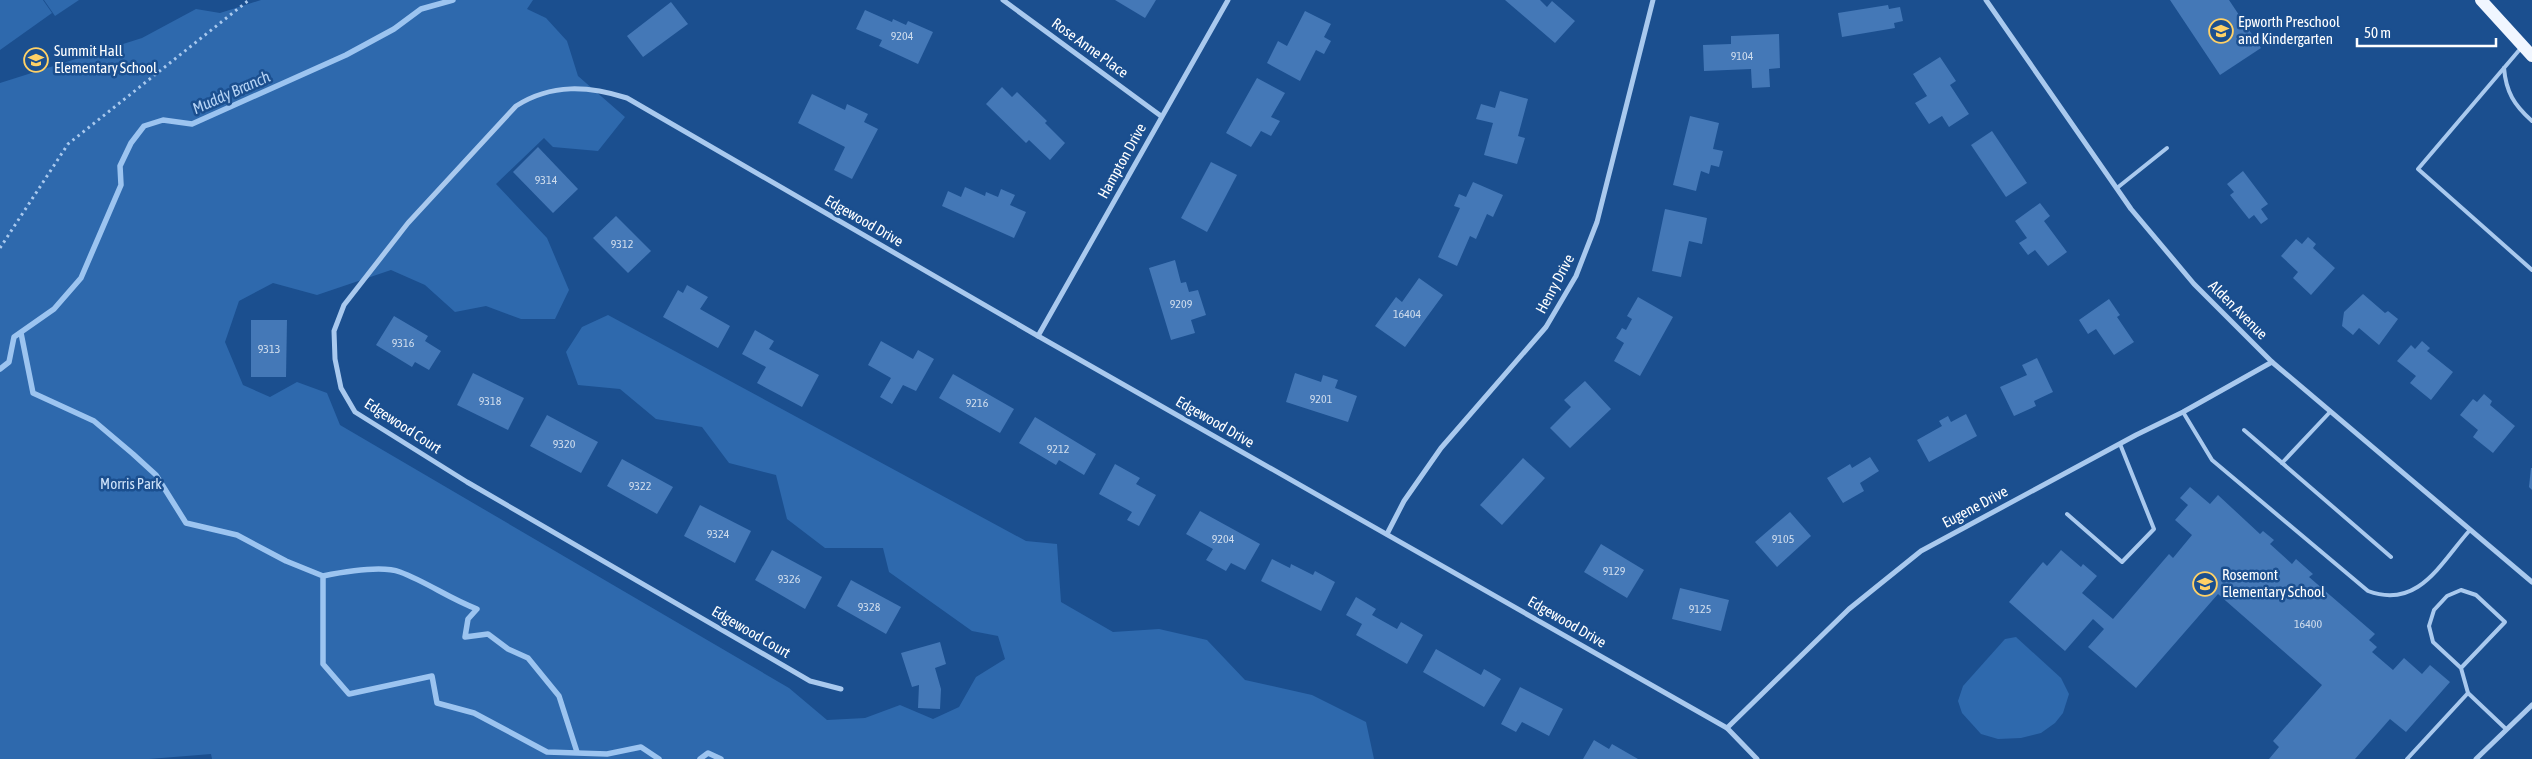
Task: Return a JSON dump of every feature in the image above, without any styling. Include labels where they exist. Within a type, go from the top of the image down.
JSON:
[{"type":"main road","points":[[2481,0],[2532,56]]},
{"type":"street","name":"Rose Anne Place","points":[[1003,0],[1161,116]]},
{"type":"street","name":"Hampton Drive","points":[[1038,336],[1228,0]]},
{"type":"street","name":"Henry Drive","points":[[1387,534],[1404,501],[1441,448],[1546,327],[1576,276],[1597,222],[1653,0]]},
{"type":"street","name":"Alden Avenue","points":[[1986,0],[2116,188],[2194,284],[2272,362],[2532,582]]},
{"type":"street","name":"Edgewood Court","points":[[656,113],[627,98],[594,88],[550,92],[516,106],[408,223],[344,305],[334,331],[335,359],[341,388],[355,412],[467,482],[810,681],[841,689]]},
{"type":"street","name":"Edgewood Drive","points":[[656,113],[1038,336],[1727,728],[1757,759]]},
{"type":"street","name":"Eugene Drive","points":[[1727,728],[1849,609],[1921,551],[2183,412],[2272,362]]},
{"type":"street","points":[[2476,759],[2532,705]]},
{"type":"lane","points":[[2522,46],[2418,169],[2532,270]]},
{"type":"lane","points":[[2504,68],[2506,87],[2513,103],[2532,122]]},
{"type":"lane","points":[[2116,188],[2167,148]]},
{"type":"lane","points":[[2183,412],[2212,460],[2368,591],[2382,596],[2397,596],[2410,592],[2426,581],[2470,530]]},
{"type":"lane","points":[[2282,462],[2330,412]]},
{"type":"lane","points":[[2244,430],[2391,557]]},
{"type":"lane","points":[[2067,514],[2122,562],[2154,529],[2120,444]]},
{"type":"lane","points":[[2461,668],[2505,622],[2476,595],[2462,590],[2447,596],[2434,610],[2429,626],[2433,642],[2461,668],[2468,693],[2506,729]]},
{"type":"lane","points":[[2408,759],[2468,693]]},
{"type":"path","points":[[0,248],[68,144],[249,0]]},
{"type":"green space","points":[[0,0],[43,0],[52,13],[0,50]]},
{"type":"green space","points":[[44,0],[79,0],[55,16]]},
{"type":"green space","name":"Morris Park","points":[[261,0],[533,0],[527,9],[546,18],[567,41],[578,76],[625,117],[598,151],[553,147],[544,138],[496,184],[547,238],[569,290],[555,319],[521,319],[486,306],[455,312],[425,285],[391,270],[317,295],[273,283],[239,301],[225,342],[243,385],[270,397],[297,382],[327,393],[340,425],[789,688],[827,720],[865,718],[900,705],[933,719],[959,707],[976,677],[1005,659],[998,636],[972,631],[889,572],[883,548],[825,548],[787,519],[776,475],[729,463],[702,427],[656,419],[620,389],[578,385],[566,352],[582,327],[608,315],[1026,541],[1057,544],[1061,602],[1113,632],[1159,629],[1207,640],[1245,680],[1312,695],[1366,722],[1374,759],[212,759],[211,754],[149,759],[0,759],[0,83],[142,38],[196,9],[220,13]]},
{"type":"green space","points":[[2016,637],[2061,678],[2069,694],[2063,713],[2055,723],[2041,733],[2021,738],[1998,739],[1981,734],[1962,713],[1958,701],[1963,686],[2005,639]]},
{"type":"building","points":[[1115,0],[1156,0],[1145,18]]},
{"type":"building","points":[[1505,0],[1540,0],[1547,7],[1552,1],[1575,21],[1555,43]]},
{"type":"building","points":[[2170,0],[2229,0],[2261,48],[2220,75]]},
{"type":"building","points":[[671,2],[688,24],[643,57],[627,36]]},
{"type":"building","points":[[1888,5],[1889,9],[1900,7],[1903,21],[1894,23],[1895,28],[1842,37],[1838,13]]},
{"type":"building","points":[[865,10],[892,22],[893,19],[906,25],[908,21],[933,32],[918,64],[879,46],[882,40],[856,29]]},
{"type":"building","points":[[1305,11],[1331,24],[1324,37],[1331,41],[1324,54],[1316,50],[1300,81],[1267,63],[1278,41],[1287,46]]},
{"type":"building","points":[[1779,34],[1780,68],[1769,69],[1770,87],[1752,88],[1751,69],[1704,71],[1703,45],[1731,44],[1731,36]]},
{"type":"building","points":[[1940,57],[1956,81],[1950,85],[1969,114],[1949,127],[1942,116],[1929,124],[1915,103],[1927,96],[1913,74]]},
{"type":"building","points":[[1257,78],[1285,93],[1271,117],[1280,121],[1271,136],[1261,131],[1251,147],[1226,133]]},
{"type":"building","points":[[1002,87],[1012,97],[1017,92],[1047,121],[1045,123],[1065,143],[1050,160],[1029,140],[1026,143],[986,104]]},
{"type":"building","points":[[1500,91],[1528,99],[1518,136],[1525,138],[1517,164],[1484,155],[1493,123],[1476,119],[1481,104],[1495,108]]},
{"type":"building","points":[[812,94],[845,110],[847,104],[868,114],[864,122],[878,129],[852,179],[834,170],[845,147],[798,123]]},
{"type":"building","points":[[1690,116],[1719,123],[1713,149],[1723,151],[1719,167],[1711,165],[1709,174],[1701,171],[1696,191],[1673,185]]},
{"type":"building","points":[[1992,131],[2027,183],[2006,197],[1971,145]]},
{"type":"building","points":[[538,147],[578,189],[553,213],[513,172]]},
{"type":"building","points":[[1211,162],[1237,175],[1207,232],[1181,218]]},
{"type":"building","points":[[2243,171],[2268,204],[2261,209],[2268,219],[2261,224],[2254,215],[2249,219],[2230,195],[2234,192],[2227,184]]},
{"type":"building","points":[[1473,182],[1503,195],[1493,217],[1487,214],[1476,239],[1470,236],[1457,266],[1438,257],[1460,208],[1454,206],[1459,194],[1466,197]]},
{"type":"building","points":[[965,187],[985,196],[986,192],[998,197],[1001,189],[1015,195],[1010,205],[1026,212],[1014,238],[942,206],[948,191],[961,197]]},
{"type":"building","points":[[2040,203],[2050,216],[2044,221],[2067,252],[2048,266],[2035,250],[2028,255],[2019,243],[2027,238],[2015,221]]},
{"type":"building","points":[[1665,209],[1707,218],[1702,244],[1689,241],[1681,277],[1652,271]]},
{"type":"building","points":[[616,216],[651,251],[628,273],[593,238]]},
{"type":"building","points":[[2308,237],[2316,244],[2313,248],[2335,268],[2311,295],[2293,278],[2298,272],[2281,256],[2296,239],[2302,244]]},
{"type":"building","points":[[1175,260],[1181,283],[1186,282],[1189,292],[1198,290],[1206,315],[1191,320],[1195,333],[1171,340],[1149,268]]},
{"type":"building","points":[[1419,278],[1443,295],[1405,347],[1375,326],[1396,297],[1402,302]]},
{"type":"building","points":[[687,285],[708,297],[700,309],[730,326],[718,348],[663,317],[678,290],[683,293]]},
{"type":"building","points":[[2363,294],[2385,313],[2388,311],[2398,319],[2379,345],[2359,328],[2353,335],[2342,326],[2344,312]]},
{"type":"building","points":[[1638,297],[1673,317],[1640,376],[1614,361],[1624,343],[1616,338],[1622,328],[1626,330],[1632,319],[1627,316]]},
{"type":"building","points":[[2109,299],[2120,315],[2117,317],[2134,342],[2114,355],[2096,329],[2088,334],[2079,320]]},
{"type":"building","points":[[394,316],[428,336],[425,341],[441,351],[429,370],[415,362],[412,367],[376,345]]},
{"type":"building","points":[[251,320],[287,320],[286,377],[251,377]]},
{"type":"building","points":[[755,330],[774,341],[769,349],[819,375],[802,407],[757,383],[766,367],[742,354]]},
{"type":"building","points":[[881,341],[913,359],[918,350],[934,359],[916,391],[903,385],[892,404],[880,397],[891,378],[868,365]]},
{"type":"building","points":[[2422,341],[2430,348],[2427,351],[2453,372],[2431,400],[2410,383],[2416,376],[2397,361],[2411,345],[2415,349]]},
{"type":"building","points":[[2037,358],[2053,392],[2034,401],[2036,406],[2014,416],[2000,387],[2027,375],[2022,365]]},
{"type":"building","points":[[473,373],[524,398],[508,430],[457,405]]},
{"type":"building","points":[[1295,373],[1321,382],[1323,375],[1338,380],[1335,388],[1357,396],[1348,422],[1286,402]]},
{"type":"building","points":[[953,374],[1014,409],[1000,433],[939,398]]},
{"type":"building","points":[[1585,381],[1611,409],[1570,448],[1550,428],[1571,407],[1564,400]]},
{"type":"building","points":[[2484,394],[2492,401],[2490,405],[2515,426],[2493,453],[2473,437],[2478,430],[2460,415],[2473,399],[2477,402]]},
{"type":"building","points":[[1966,414],[1977,436],[1929,462],[1917,440],[1942,426],[1939,421],[1948,416],[1951,422]]},
{"type":"building","points":[[547,415],[598,442],[581,473],[530,446]]},
{"type":"building","points":[[1035,417],[1096,454],[1084,475],[1059,460],[1056,465],[1019,443]]},
{"type":"building","points":[[1870,457],[1879,471],[1860,483],[1864,491],[1843,503],[1827,478],[1850,464],[1852,468]]},
{"type":"building","points":[[1523,458],[1545,478],[1502,525],[1480,505]]},
{"type":"building","points":[[622,459],[673,487],[657,514],[607,486]]},
{"type":"building","points":[[1115,464],[1140,478],[1136,484],[1156,495],[1139,526],[1127,520],[1132,512],[1099,494]]},
{"type":"building","points":[[2532,468],[2532,490],[2529,487]]},
{"type":"building","points":[[2190,487],[2210,504],[2218,495],[2260,534],[2263,531],[2274,540],[2270,544],[2292,564],[2296,559],[2313,574],[2309,577],[2375,634],[2369,640],[2377,647],[2372,652],[2393,670],[2404,658],[2422,674],[2430,665],[2450,682],[2406,732],[2390,719],[2355,759],[2269,759],[2279,747],[2273,741],[2322,685],[2218,594],[2136,688],[2088,647],[2104,629],[2093,619],[2065,651],[2009,602],[2043,562],[2047,566],[2061,550],[2081,567],[2083,564],[2097,576],[2082,593],[2113,619],[2169,554],[2173,558],[2192,535],[2175,520],[2188,505],[2180,498]]},
{"type":"building","points":[[700,505],[751,531],[735,563],[684,536]]},
{"type":"building","points":[[1200,511],[1260,544],[1245,570],[1231,563],[1226,571],[1206,560],[1213,549],[1186,534]]},
{"type":"building","points":[[1790,512],[1811,536],[1777,567],[1755,542]]},
{"type":"building","points":[[1601,544],[1644,570],[1627,598],[1584,572]]},
{"type":"building","points":[[772,550],[822,577],[805,609],[755,580]]},
{"type":"building","points":[[1272,559],[1290,568],[1291,564],[1313,575],[1315,571],[1335,582],[1321,611],[1261,581]]},
{"type":"building","points":[[851,580],[901,607],[886,634],[837,606]]},
{"type":"building","points":[[1680,588],[1729,600],[1721,631],[1672,619]]},
{"type":"building","points":[[1356,597],[1376,609],[1372,615],[1397,629],[1401,622],[1423,635],[1407,664],[1356,635],[1362,624],[1346,615]]},
{"type":"building","points":[[940,642],[946,664],[935,668],[941,689],[940,709],[918,708],[919,685],[912,687],[901,653]]},
{"type":"building","points":[[1436,649],[1481,675],[1484,669],[1501,679],[1484,707],[1423,672]]},
{"type":"building","points":[[1520,687],[1563,709],[1549,736],[1522,722],[1516,732],[1501,724]]},
{"type":"building","points":[[1594,740],[1609,749],[1612,744],[1638,759],[1583,759]]},
{"type":"waterway","name":"Muddy Branch","points":[[0,369],[9,362],[14,337],[54,309],[81,278],[121,185],[120,166],[131,143],[144,126],[163,120],[192,124],[346,55],[394,29],[421,9],[453,0]]},
{"type":"waterway","points":[[21,333],[33,393],[94,421],[133,454],[156,475],[186,523],[237,535],[286,561],[323,576],[323,664],[349,694],[432,676],[437,703],[474,713],[547,752],[607,754],[641,747],[659,759]]},
{"type":"waterway","points":[[323,576],[362,570],[392,570],[410,576],[477,609],[468,619],[465,637],[488,634],[508,649],[528,658],[559,696],[577,752]]},
{"type":"waterway","points":[[700,759],[708,753],[721,759]]},
{"type":"place","name":"Epworth Preschool and Kindergarten","points":[[2221,31]]},
{"type":"place","name":"Summit Hall Elementary School","points":[[36,60]]},
{"type":"place","name":"Rosemont Elementary School","points":[[2205,584]]}]
